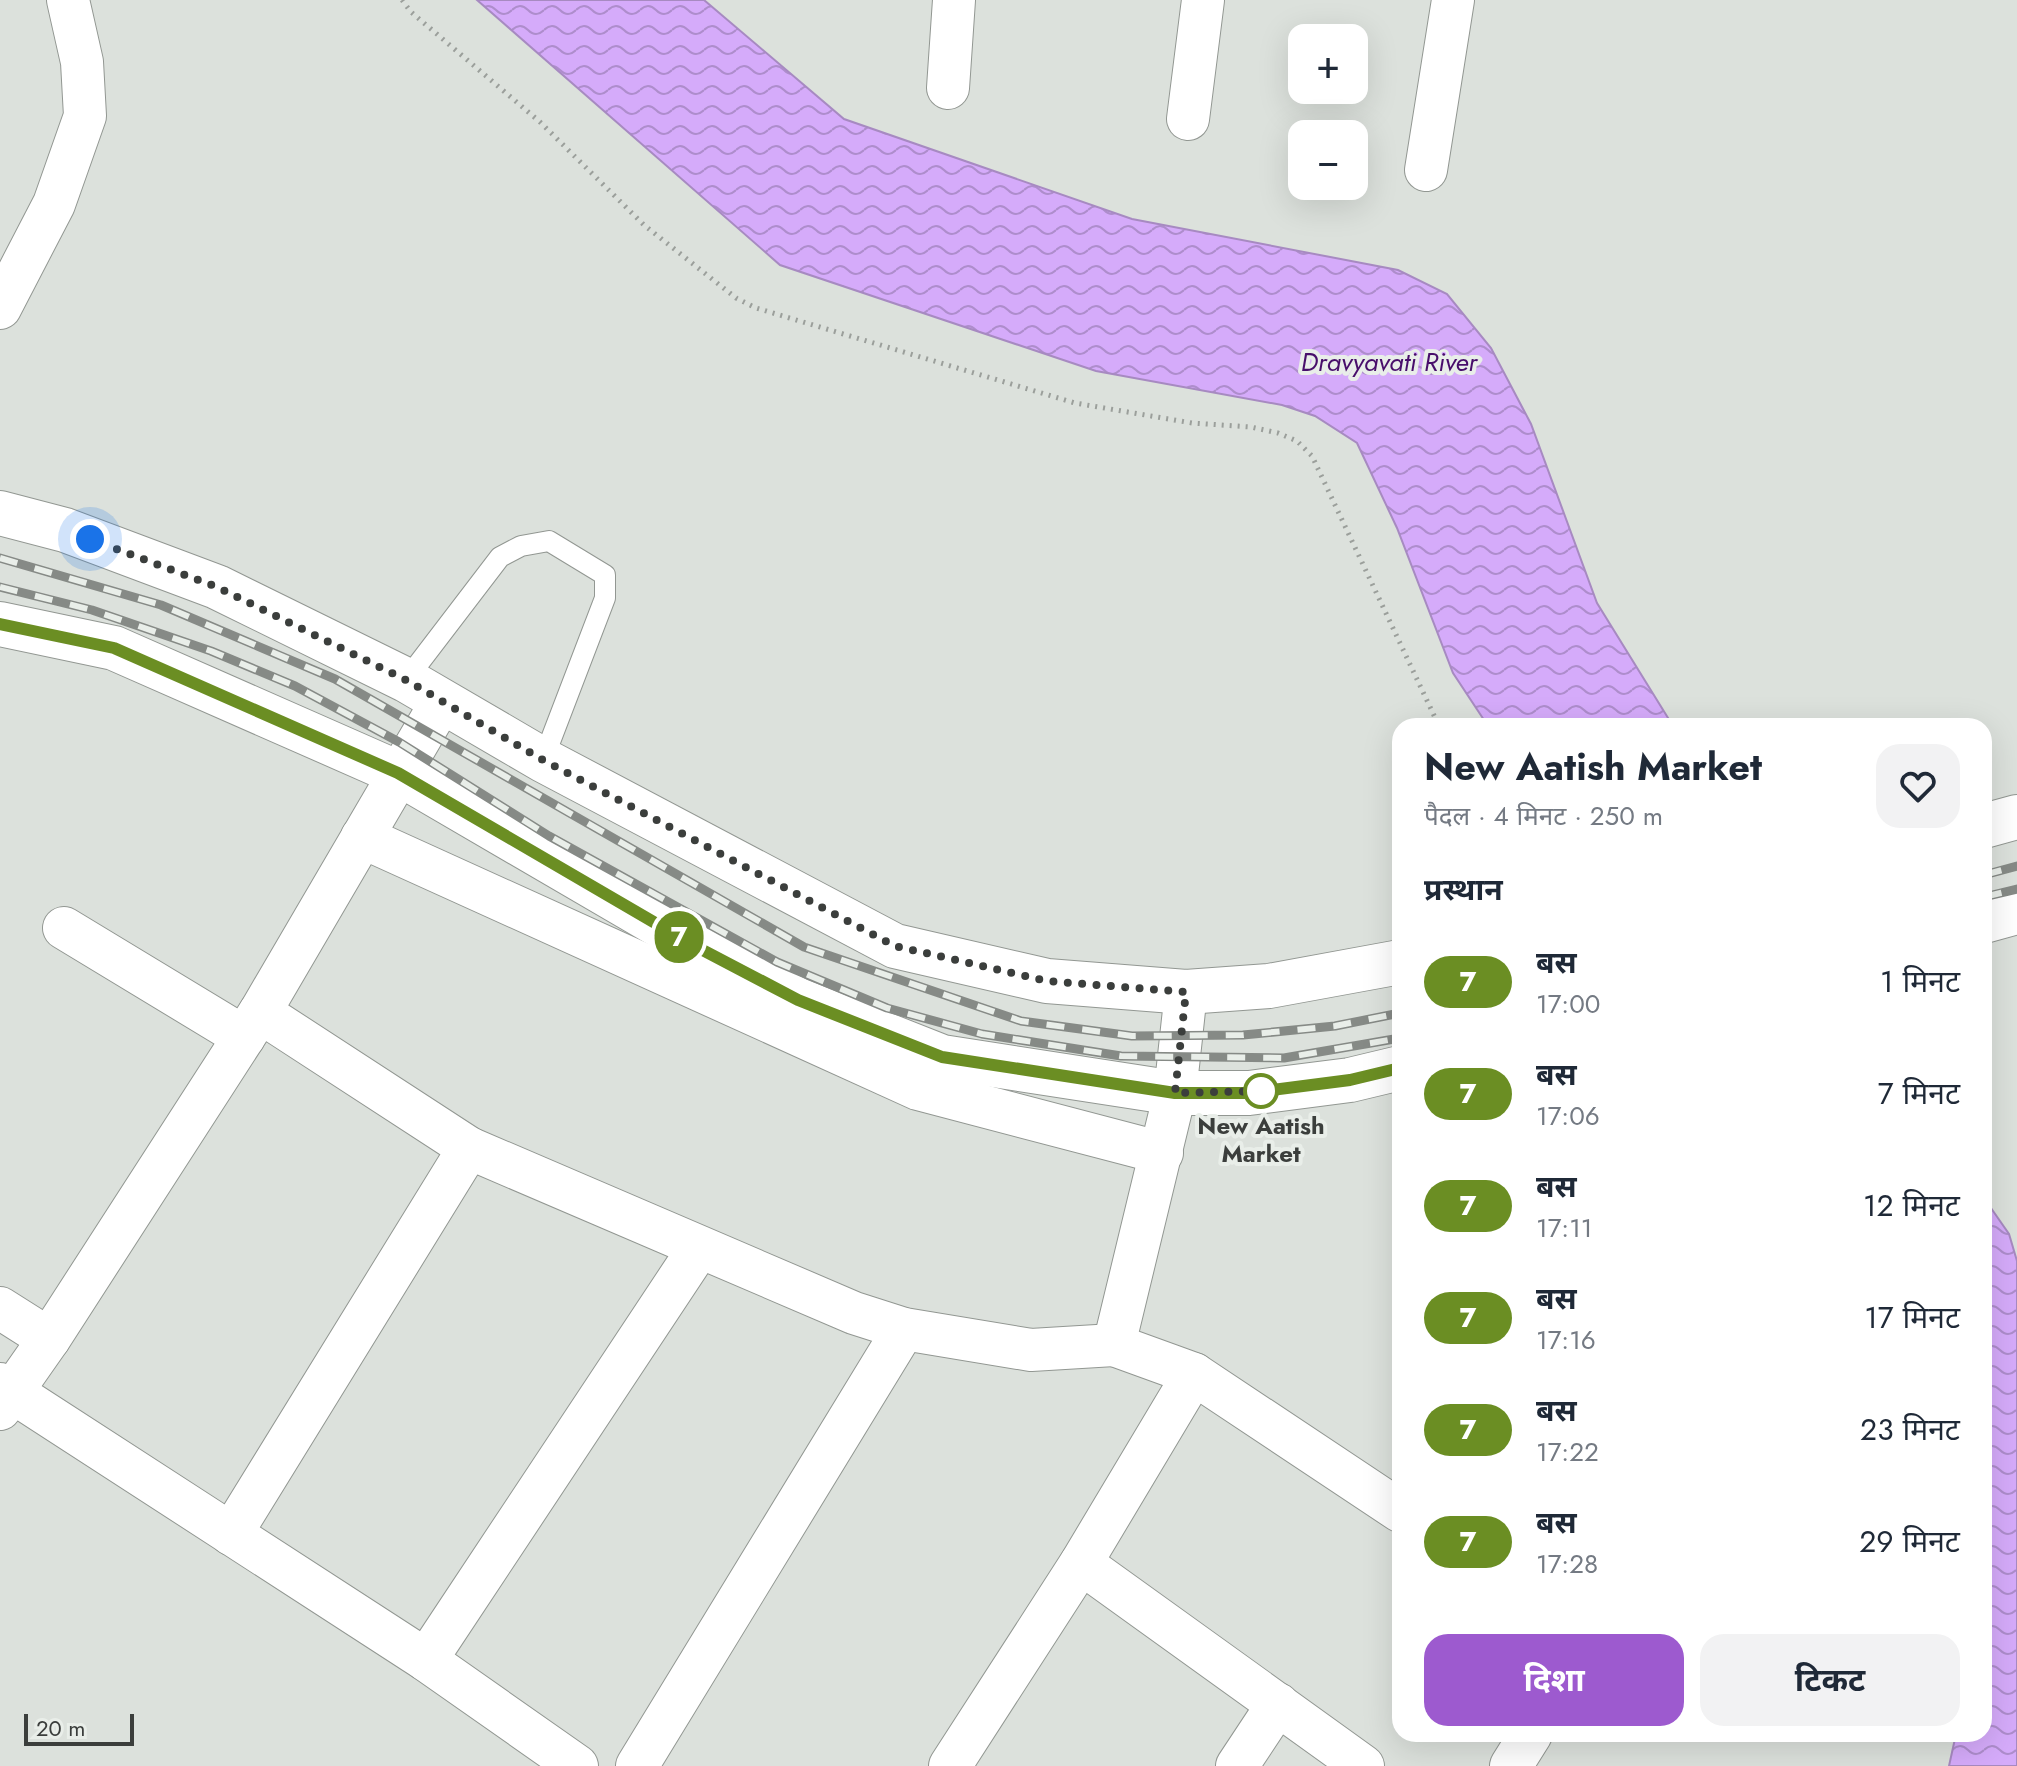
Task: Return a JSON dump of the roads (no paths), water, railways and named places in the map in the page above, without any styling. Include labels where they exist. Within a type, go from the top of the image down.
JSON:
[{"type":"main road","points":[[0,513],[65,530],[217,587],[424,691],[543,760],[895,946],[1047,981],[1186,992],[1269,986],[1392,963]]},
{"type":"main road","points":[[0,624],[114,648],[398,773],[693,945],[798,1000],[942,1057],[1175,1093],[1249,1093],[1350,1080],[1392,1070]]},
{"type":"main road","points":[[1992,824],[2017,817]]},
{"type":"main road","points":[[1992,919],[2017,912]]},
{"type":"street","points":[[0,308],[54,204],[85,116],[82,62],[68,0]]},
{"type":"street","points":[[948,88],[954,0]]},
{"type":"street","points":[[1188,119],[1203,0]]},
{"type":"street","points":[[1426,170],[1453,0]]},
{"type":"street","points":[[424,691],[398,773],[252,1024],[49,1339],[4,1396],[231,1534],[426,1660],[577,1766]]},
{"type":"street","points":[[362,837],[918,1089],[1162,1153]]},
{"type":"street","points":[[64,928],[252,1024],[469,1148],[854,1313],[904,1329],[1031,1350],[1114,1345],[1194,1374],[1392,1506]]},
{"type":"street","points":[[1114,1345],[1175,1093],[1186,992]]},
{"type":"street","points":[[231,1534],[469,1148]]},
{"type":"street","points":[[426,1660],[699,1248]]},
{"type":"street","points":[[0,1308],[49,1339]]},
{"type":"street","points":[[637,1766],[904,1329]]},
{"type":"street","points":[[950,1766],[1081,1563],[1194,1374]]},
{"type":"street","points":[[1081,1563],[1363,1766]]},
{"type":"street","points":[[1237,1766],[1278,1704]]},
{"type":"street","points":[[1511,1766],[1526,1742]]},
{"type":"lane","points":[[424,691],[500,557],[521,546],[549,541],[605,575],[605,598],[543,760]]},
{"type":"water","name":"Dravyavati River","points":[[477,0],[704,0],[844,119],[1132,219],[1398,270],[1447,294],[1491,348],[1531,424],[1597,603],[1668,718],[1483,718],[1453,673],[1397,528],[1357,443],[1315,416],[1282,405],[1096,371],[780,265]]},
{"type":"water","points":[[1992,1210],[2009,1234],[2017,1261],[2017,1766],[1949,1766],[1954,1742],[1992,1742]]},
{"type":"railway","points":[[0,558],[161,605],[335,679],[804,947],[1021,1021],[1132,1036],[1243,1035],[1335,1026],[1392,1015]]},
{"type":"railway","points":[[0,587],[92,610],[211,651],[295,686],[399,742],[549,836],[777,962],[887,1008],[982,1034],[1121,1056],[1284,1058],[1392,1039]]},
{"type":"railway","points":[[1992,873],[2017,866]]},
{"type":"railway","points":[[1992,895],[2017,889]]},
{"type":"place","name":"New Aatish Market","points":[[1261,1091]]}]
